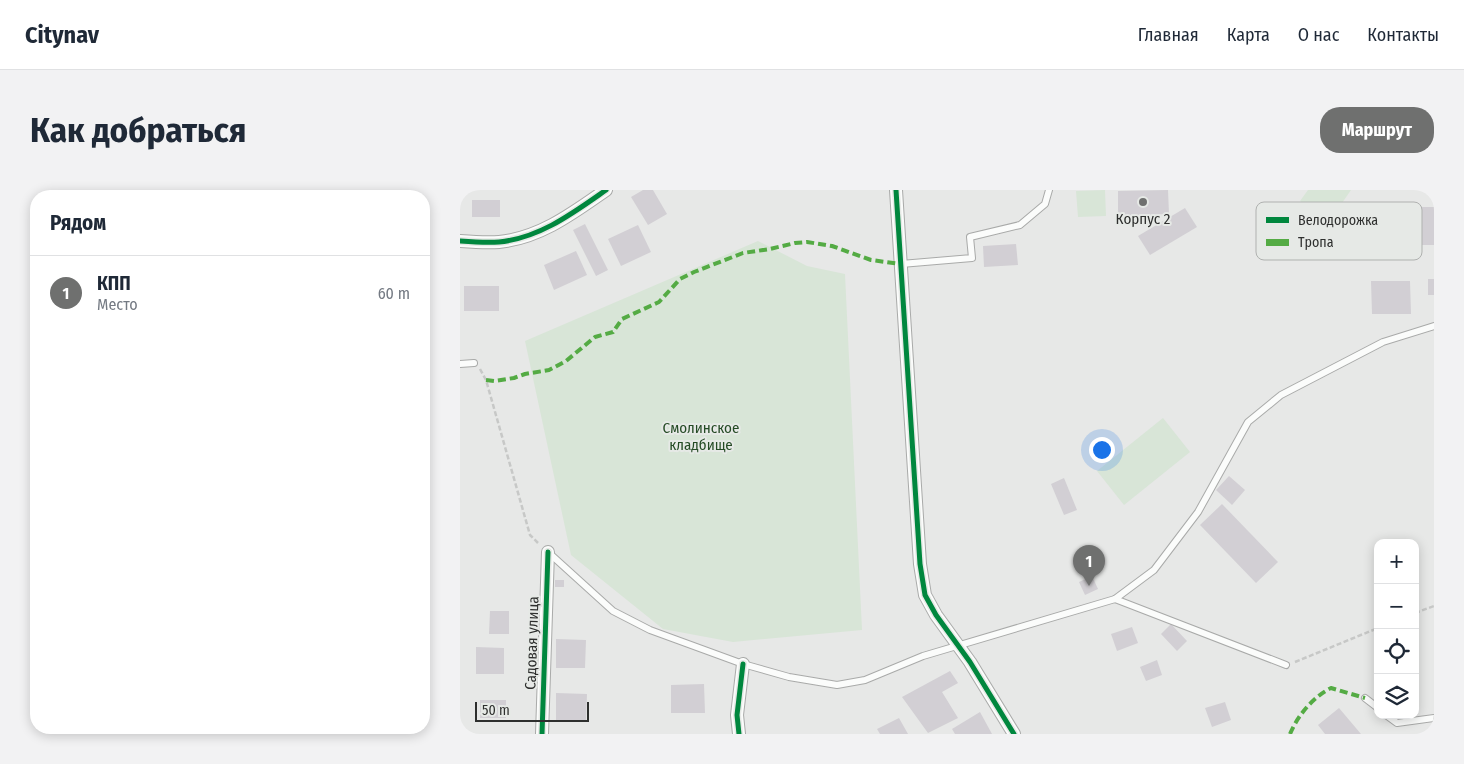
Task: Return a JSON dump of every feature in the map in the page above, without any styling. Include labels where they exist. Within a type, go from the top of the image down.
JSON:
[{"type":"street","points":[[460,241],[498,242],[529,236],[570,216],[606,190]]},
{"type":"street","points":[[896,190],[920,564],[925,595],[936,615],[970,662],[1014,734]]},
{"type":"street","name":"Садовая улица","points":[[542,734],[548,552]]},
{"type":"street","points":[[739,734],[737,715],[744,664]]},
{"type":"lane","points":[[901,264],[972,258],[970,237],[1020,226],[1045,204],[1049,190]]},
{"type":"lane","points":[[548,552],[613,610],[650,630],[744,664],[789,677],[837,685],[865,680],[923,656],[1116,599],[1154,570],[1192,519],[1248,422],[1281,395],[1374,346],[1434,326]]},
{"type":"lane","points":[[460,364],[474,363]]},
{"type":"lane","points":[[1116,599],[1286,665]]},
{"type":"lane","points":[[1365,698],[1374,705]]},
{"type":"lane","points":[[1391,719],[1396,723],[1434,718]]},
{"type":"path","points":[[474,363],[478,366],[486,380],[530,535],[548,552]]},
{"type":"path","points":[[1419,612],[1434,606]]},
{"type":"path","points":[[1286,665],[1376,629]]},
{"type":"green space","points":[[1105,190],[1106,216],[1078,217],[1076,191]]},
{"type":"green space","points":[[1308,190],[1351,190],[1343,202],[1300,201]]},
{"type":"green space","name":"Смолинское кладбище","points":[[758,241],[807,266],[845,274],[862,630],[733,642],[663,629],[571,555],[525,341]]},
{"type":"green space","points":[[1163,418],[1190,452],[1124,505],[1097,471]]},
{"type":"building","points":[[643,190],[653,190],[667,214],[648,225],[631,197]]},
{"type":"building","name":"Корпус 2","points":[[1168,190],[1169,214],[1118,216],[1118,191]]},
{"type":"building","points":[[472,200],[500,200],[500,217],[472,217]]},
{"type":"building","points":[[1422,207],[1434,207],[1434,245],[1422,245]]},
{"type":"building","points":[[1185,208],[1197,227],[1150,255],[1138,236]]},
{"type":"building","points":[[585,224],[608,270],[596,276],[573,230]]},
{"type":"building","points":[[638,225],[651,252],[621,266],[608,239]]},
{"type":"building","points":[[1016,244],[1018,265],[984,267],[983,246]]},
{"type":"building","points":[[576,251],[587,275],[554,290],[544,265]]},
{"type":"building","points":[[1428,279],[1434,279],[1434,295],[1428,295]]},
{"type":"building","points":[[1371,281],[1410,281],[1411,314],[1372,314]]},
{"type":"building","points":[[464,286],[499,286],[499,311],[464,311]]},
{"type":"building","points":[[1229,476],[1245,490],[1232,505],[1216,490]]},
{"type":"building","points":[[1064,478],[1077,510],[1064,515],[1051,484]]},
{"type":"building","points":[[1222,504],[1278,562],[1256,583],[1200,525]]},
{"type":"building","points":[[1092,576],[1098,589],[1085,595],[1079,582]]},
{"type":"building","points":[[555,580],[564,580],[564,587],[555,587]]},
{"type":"building","points":[[490,611],[509,611],[509,634],[489,634]]},
{"type":"building","points":[[1171,624],[1187,641],[1177,651],[1161,634]]},
{"type":"building","points":[[1132,627],[1138,643],[1117,651],[1111,634]]},
{"type":"building","points":[[556,639],[586,640],[585,668],[556,668]]},
{"type":"building","points":[[476,647],[504,648],[504,674],[476,674]]},
{"type":"building","points":[[1157,660],[1162,675],[1146,681],[1140,667]]},
{"type":"building","points":[[950,671],[958,683],[942,692],[958,718],[928,733],[902,697]]},
{"type":"building","points":[[704,684],[705,713],[671,713],[671,685]]},
{"type":"building","points":[[556,693],[587,694],[586,722],[556,722]]},
{"type":"building","points":[[480,700],[506,700],[506,718],[480,718]]},
{"type":"building","points":[[1225,702],[1231,720],[1212,727],[1205,708]]},
{"type":"building","points":[[1339,708],[1361,734],[1325,734],[1318,725]]},
{"type":"building","points":[[980,712],[992,734],[955,734],[952,729]]},
{"type":"building","points":[[899,718],[908,734],[880,734],[877,729]]},
{"type":"marked path","points":[[486,380],[494,381],[514,378],[549,370],[566,361],[595,337],[613,332],[622,319],[659,302],[680,279],[743,253],[807,242],[832,246],[871,260],[901,264]]},
{"type":"marked path","points":[[1290,734],[1297,720],[1307,707],[1318,696],[1331,688],[1365,698]]},
{"type":"cycle path","points":[[460,241],[499,242],[514,240],[556,223],[606,190]]},
{"type":"cycle path","points":[[896,190],[920,564],[925,595],[936,615],[970,662],[1014,734]]},
{"type":"cycle path","points":[[542,734],[548,552]]},
{"type":"cycle path","points":[[739,734],[737,715],[743,664]]},
{"type":"place","name":"Корпус 2","points":[[1143,202]]},
{"type":"place","name":"КПП","points":[[1089,586]]}]
